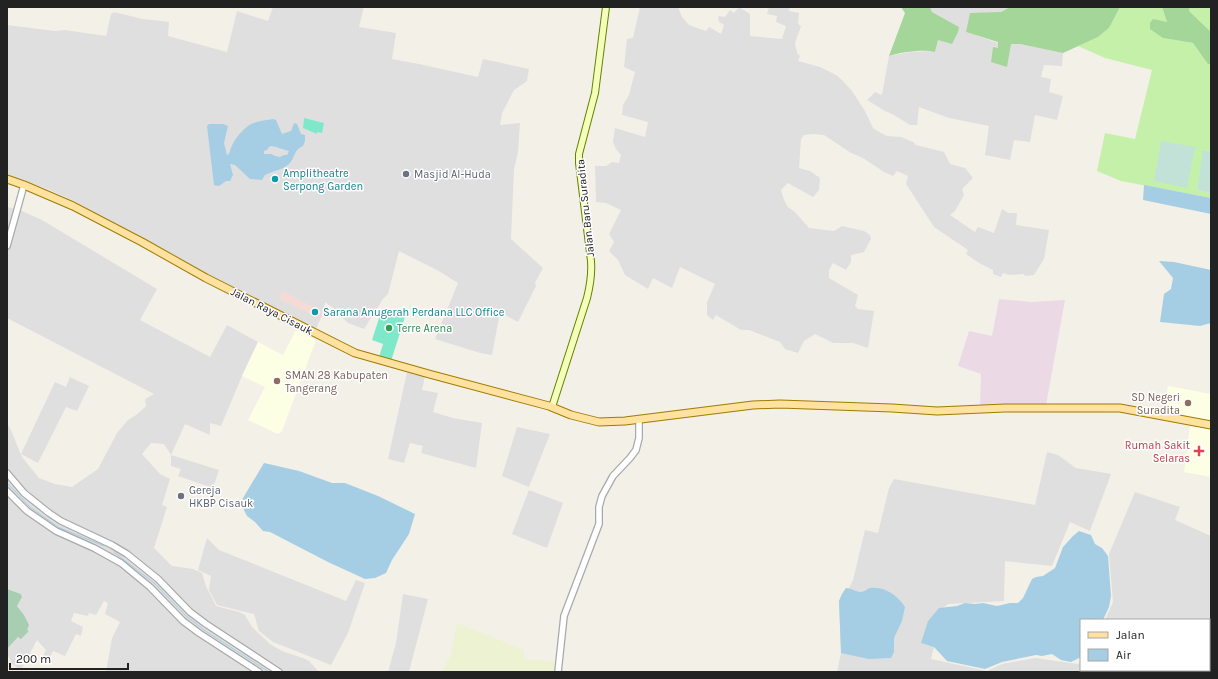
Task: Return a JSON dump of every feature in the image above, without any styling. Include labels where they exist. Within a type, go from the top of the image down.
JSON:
[{"type":"main road","name":"Jalan Baru Suradita","points":[[552,407],[588,298],[592,271],[579,154],[595,93],[606,7]]},
{"type":"main road","name":"Jalan Raya Cisauk","points":[[7,179],[24,184],[56,198],[119,230],[206,278],[354,353],[552,407],[572,415],[603,423],[752,405],[780,404],[937,411],[1005,408],[1110,407],[1129,409],[1211,425]]},
{"type":"street","points":[[7,246],[24,184]]},
{"type":"street","points":[[558,672],[564,616],[599,524],[599,507],[602,496],[609,480],[636,450],[639,438],[639,419]]},
{"type":"street","points":[[7,473],[24,493],[49,513],[61,521],[112,544],[127,554],[158,579],[190,612],[279,672]]},
{"type":"street","points":[[7,491],[27,511],[56,531],[106,554],[121,564],[150,587],[183,621],[259,672]]},
{"type":"street","points":[[106,554],[112,544]]},
{"type":"street","points":[[236,657],[242,647]]},
{"type":"shaded area","points":[[273,7],[364,7],[359,27],[396,33],[392,59],[478,77],[483,59],[529,69],[527,81],[514,90],[502,113],[500,125],[520,123],[518,152],[514,169],[511,239],[543,268],[535,283],[536,286],[518,322],[500,312],[492,355],[480,353],[435,339],[458,283],[437,270],[399,251],[388,294],[383,299],[364,329],[348,323],[325,302],[324,311],[316,329],[205,273],[74,201],[45,188],[7,175],[7,25],[55,31],[65,30],[106,36],[111,14],[114,12],[143,19],[169,22],[168,36],[227,52],[237,11],[268,21]]},
{"type":"shaded area","points":[[640,7],[678,7],[682,17],[689,25],[706,31],[709,27],[721,34],[724,25],[719,22],[719,16],[725,17],[730,10],[734,13],[739,7],[750,14],[750,36],[782,39],[786,26],[776,22],[777,16],[767,14],[769,7],[790,7],[789,11],[799,13],[798,24],[801,26],[795,43],[797,53],[800,56],[798,61],[820,67],[836,75],[842,80],[852,91],[865,111],[873,128],[887,136],[901,137],[913,142],[916,145],[944,152],[950,164],[965,168],[973,178],[962,189],[964,195],[955,211],[950,215],[975,232],[978,227],[994,233],[1002,209],[1008,213],[1017,213],[1016,225],[1049,230],[1044,259],[1034,275],[1009,275],[1003,273],[1001,277],[993,274],[993,270],[966,254],[968,250],[934,227],[906,184],[908,176],[897,171],[893,176],[884,172],[863,158],[851,153],[824,135],[813,134],[804,135],[801,139],[799,168],[810,171],[820,178],[819,190],[813,197],[788,183],[781,190],[788,207],[795,212],[809,228],[834,231],[842,226],[864,231],[870,235],[871,239],[864,252],[851,255],[851,262],[846,270],[833,263],[829,270],[829,278],[858,295],[855,306],[858,309],[874,311],[868,348],[853,343],[833,343],[815,334],[804,341],[798,353],[785,349],[780,342],[749,330],[741,330],[716,315],[713,320],[707,315],[707,302],[715,284],[680,267],[672,288],[653,278],[648,289],[625,275],[618,260],[609,251],[614,242],[609,234],[621,210],[606,203],[596,202],[595,166],[606,166],[612,162],[619,163],[621,155],[613,142],[615,128],[645,137],[648,122],[622,115],[623,105],[629,95],[635,72],[624,67],[627,39],[633,38]]},
{"type":"shaded area","points":[[930,7],[1010,7],[966,32],[998,43],[998,48],[993,48],[991,62],[1011,43],[1063,53],[1062,66],[1044,65],[1041,77],[1051,79],[1049,92],[1063,96],[1057,120],[1035,115],[1030,142],[1014,140],[1010,160],[985,155],[989,126],[949,118],[919,107],[917,125],[910,125],[867,100],[875,92],[882,95],[889,56],[910,52],[935,52],[938,40],[959,27],[932,12]]},
{"type":"shaded area","points":[[1161,141],[1195,147],[1187,188],[1154,181]]},
{"type":"shaded area","points":[[1203,150],[1211,151],[1211,193],[1197,190]]},
{"type":"shaded area","points":[[7,207],[20,210],[42,220],[157,289],[140,320],[210,357],[227,325],[258,342],[221,426],[210,423],[210,435],[185,424],[171,455],[164,444],[151,443],[142,454],[160,474],[170,479],[162,505],[167,507],[154,548],[172,566],[193,569],[202,573],[206,586],[216,606],[245,615],[252,627],[270,644],[282,651],[309,661],[319,672],[106,672],[112,638],[120,622],[105,614],[108,603],[104,601],[96,615],[89,613],[88,616],[74,613],[71,621],[83,627],[81,636],[76,634],[65,656],[53,651],[48,661],[42,658],[46,650],[37,640],[21,670],[12,664],[7,653],[7,649],[18,637],[29,631],[27,630],[24,615],[17,606],[22,597],[21,594],[7,589],[7,424],[22,457],[39,478],[55,484],[72,487],[98,469],[117,433],[128,420],[146,406],[145,399],[154,394],[7,318]]},
{"type":"shaded area","points":[[282,291],[322,311],[319,318],[279,299]]},
{"type":"shaded area","points":[[999,299],[1031,302],[1065,300],[1046,405],[980,407],[981,374],[958,366],[969,331],[992,336]]},
{"type":"shaded area","name":"SMAN 28 Kabupaten Tangerang","points":[[296,330],[316,340],[282,431],[278,434],[248,420],[265,387],[242,376],[258,342],[283,355]]},
{"type":"shaded area","points":[[407,372],[425,376],[422,390],[438,393],[433,412],[453,418],[482,423],[476,468],[421,453],[423,446],[410,443],[404,463],[388,459]]},
{"type":"shaded area","points":[[70,377],[89,386],[77,411],[66,407],[38,463],[21,454],[55,382],[66,387]]},
{"type":"shaded area","name":"SD Negeri Suradita","points":[[1168,386],[1211,394],[1211,421],[1163,412]]},
{"type":"shaded area","name":"Rumah Sakit Selaras","points":[[1190,426],[1211,429],[1211,477],[1184,472]]},
{"type":"shaded area","points":[[517,427],[550,434],[529,487],[502,476]]},
{"type":"shaded area","points":[[1047,452],[1058,455],[1076,468],[1111,474],[1090,531],[1070,522],[1052,566],[1005,561],[1004,601],[948,604],[928,621],[934,647],[931,659],[987,671],[1002,664],[1035,658],[1078,664],[1080,663],[1080,671],[1210,671],[1210,619],[1105,619],[1113,602],[1109,554],[1135,492],[1180,507],[1175,520],[1211,536],[1211,672],[837,672],[841,653],[839,601],[846,588],[849,588],[853,580],[865,530],[878,533],[889,488],[894,479],[1035,505]]},
{"type":"shaded area","points":[[171,455],[219,470],[213,488],[178,476],[181,469],[171,466]]},
{"type":"shaded area","points":[[529,490],[563,503],[547,548],[512,534]]},
{"type":"shaded area","points":[[207,538],[219,550],[346,601],[356,580],[365,583],[348,633],[331,665],[273,642],[259,631],[254,614],[217,605],[209,590],[211,576],[198,570]]},
{"type":"shaded area","points":[[7,589],[21,594],[22,597],[17,606],[29,625],[27,630],[29,631],[21,639],[18,637],[7,649]]},
{"type":"shaded area","points":[[403,594],[428,599],[409,672],[388,672],[396,643]]},
{"type":"shaded area","points":[[457,623],[524,650],[524,659],[558,662],[556,672],[442,672],[451,654]]},
{"type":"green space","points":[[901,7],[930,7],[932,12],[959,27],[952,44],[938,40],[935,52],[912,51],[889,56],[905,13]]},
{"type":"green space","points":[[1010,7],[1120,7],[1109,28],[1098,37],[1063,53],[1020,44],[1011,44],[1007,67],[991,62],[993,47],[998,48],[998,42],[966,32],[970,13],[1001,12]]},
{"type":"green space","points":[[1120,7],[1162,7],[1167,22],[1163,38],[1193,43],[1208,63],[1211,64],[1211,151],[1204,150],[1197,190],[1211,193],[1211,198],[1121,181],[1097,171],[1105,133],[1135,139],[1152,70],[1105,58],[1078,46],[1098,37],[1109,28]]},
{"type":"green space","points":[[1162,7],[1190,7],[1189,11],[1211,32],[1211,64],[1208,64],[1193,43],[1163,38],[1150,29],[1150,23],[1153,19],[1167,22]]},
{"type":"green space","points":[[1190,7],[1211,7],[1211,32],[1189,11]]},
{"type":"green space","points":[[304,118],[324,123],[322,133],[317,132],[317,134],[303,128]]},
{"type":"green space","name":"Terre Arena","points":[[382,309],[405,317],[391,361],[379,357],[383,344],[372,340]]},
{"type":"water","points":[[273,119],[276,120],[282,134],[291,131],[294,123],[297,124],[301,134],[305,135],[303,146],[296,151],[291,162],[284,168],[265,175],[262,180],[250,179],[235,165],[230,164],[233,175],[230,181],[226,181],[219,186],[214,185],[207,126],[209,124],[223,124],[228,126],[224,143],[227,155],[229,154],[237,137],[243,130],[256,122]],"holes":[[[271,146],[277,147],[289,151],[287,155],[280,157],[271,154],[264,154],[264,151]]]},
{"type":"water","points":[[1144,185],[1211,198],[1211,214],[1143,200]]},
{"type":"water","points":[[1159,261],[1174,262],[1211,270],[1211,323],[1200,326],[1160,322],[1164,294],[1171,289],[1173,278]]},
{"type":"water","points":[[264,463],[299,471],[332,483],[345,483],[378,496],[415,514],[409,534],[392,560],[386,573],[375,578],[365,579],[270,532],[263,531],[247,516],[241,504]]},
{"type":"water","points":[[1079,531],[1091,535],[1095,544],[1102,548],[1108,556],[1111,596],[1109,607],[1103,619],[1080,619],[1080,658],[1071,662],[1061,660],[1052,654],[1042,656],[1036,655],[1002,662],[985,669],[947,661],[934,647],[921,643],[928,621],[939,608],[957,606],[965,603],[983,603],[997,606],[1018,603],[1023,598],[1032,579],[1043,576],[1055,568],[1063,547]]},
{"type":"water","points":[[846,588],[861,592],[870,588],[886,590],[899,599],[905,607],[902,621],[894,638],[894,652],[891,658],[869,659],[841,653],[839,601]]},
{"type":"waterway","points":[[7,483],[30,507],[58,527],[104,546]]},
{"type":"waterway","points":[[114,552],[154,583],[186,616],[204,630],[269,672]]},
{"type":"place","name":"Masjid AI-Huda","points":[[406,174]]},
{"type":"place","name":"Amplitheatre Serpong Garden","points":[[275,179]]},
{"type":"place","name":"Sarana Anugerah Perdana LLC Office","points":[[315,312]]},
{"type":"place","name":"Terre Arena","points":[[389,328]]},
{"type":"place","name":"SMAN 28 Kabupaten Tangerang","points":[[277,381]]},
{"type":"place","name":"SD Negeri Suradita","points":[[1188,403]]},
{"type":"place","name":"Rumah Sakit Selaras","points":[[1199,451]]},
{"type":"place","name":"Gereja HKBP Cisauk","points":[[181,496]]}]
